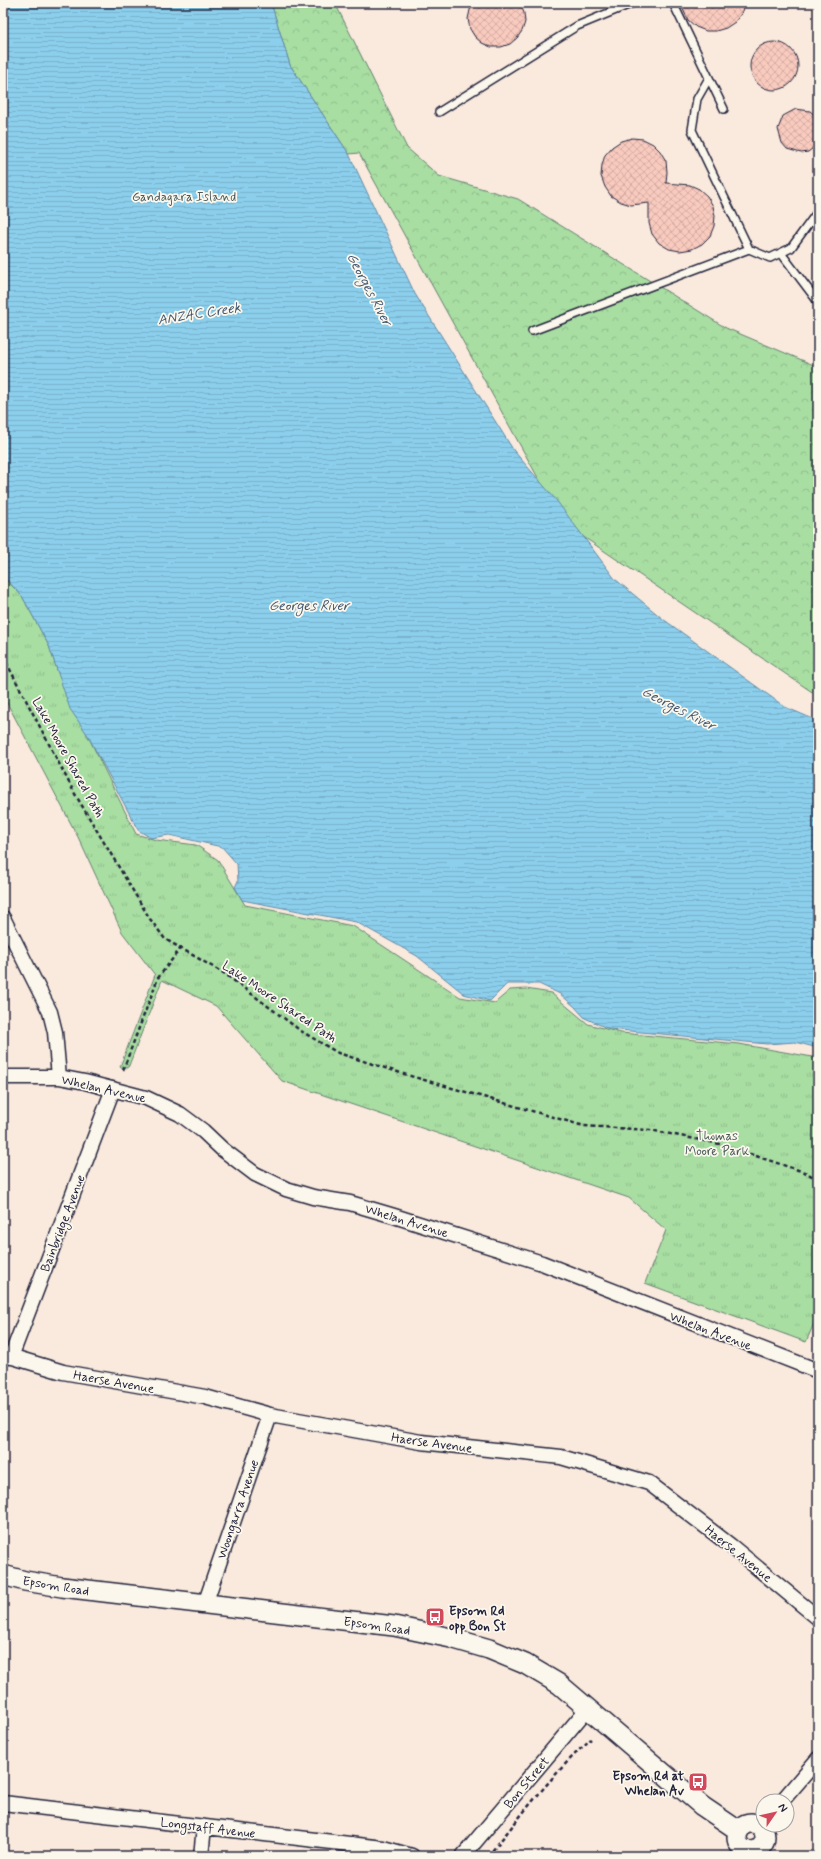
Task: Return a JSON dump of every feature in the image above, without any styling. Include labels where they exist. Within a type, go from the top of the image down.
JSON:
[{"type":"street","points":[[3,918],[50,1012],[55,1032],[58,1077]]},
{"type":"street","name":"Whelan Avenue","points":[[3,1077],[58,1077],[146,1098],[174,1111],[203,1131],[227,1153],[255,1174],[286,1189],[313,1197],[350,1203],[542,1264],[818,1371]]},
{"type":"street","name":"Bainbridge Avenue","points":[[7,1355],[113,1089]]},
{"type":"street","name":"Haerse Avenue","points":[[7,1355],[63,1372],[205,1397],[270,1415],[421,1442],[561,1457],[649,1483],[731,1546],[818,1618]]},
{"type":"street","name":"Woongarra Avenue","points":[[205,1604],[270,1415]]},
{"type":"street","name":"Epsom Road","points":[[3,1575],[25,1581],[62,1587],[394,1626],[451,1638],[489,1649],[525,1664],[551,1678],[702,1806],[739,1831]]},
{"type":"street","name":"Bon Street","points":[[463,1856],[588,1708]]},
{"type":"street","points":[[789,1793],[818,1759]]},
{"type":"street","name":"Longstaff Avenue","points":[[3,1803],[383,1848],[412,1856]]},
{"type":"street","points":[[755,1824],[748,1823],[739,1831],[738,1840],[743,1848],[752,1851],[764,1852],[764,1833]]},
{"type":"street","points":[[201,1856],[204,1827]]},
{"type":"lane","points":[[439,112],[577,26],[633,3]]},
{"type":"lane","points":[[673,3],[724,109]]},
{"type":"lane","points":[[710,78],[697,99],[692,130],[749,249],[770,258],[791,248],[818,211]]},
{"type":"lane","points":[[532,331],[749,249]]},
{"type":"lane","points":[[781,253],[818,302]]},
{"type":"path","name":"Lake Moore Shared Path","points":[[3,656],[75,794],[150,919],[165,939],[225,974],[301,1031],[338,1053],[407,1075],[584,1126],[650,1130],[720,1144],[807,1174],[818,1180]]},
{"type":"path","points":[[123,1070],[158,978],[180,949]]},
{"type":"path","name":"Bon Street","points":[[488,1856],[575,1753],[592,1739]]},
{"type":"green space","points":[[271,3],[335,3],[407,148],[439,176],[518,199],[726,328],[816,366],[818,372],[818,696],[563,523],[359,153],[349,154],[290,65]]},
{"type":"green space","name":"Thomas Moore Park","points":[[3,577],[22,596],[49,646],[61,681],[136,834],[156,840],[196,845],[218,860],[245,905],[353,926],[460,997],[495,1003],[510,990],[526,989],[551,993],[588,1024],[621,1033],[739,1044],[818,1058],[818,1314],[806,1342],[645,1283],[666,1230],[629,1198],[282,1081],[216,1006],[162,980],[128,1068],[120,1067],[155,975],[122,932],[78,837],[5,699],[3,700]]},
{"type":"water","name":"Georges River","points":[[3,3],[271,3],[290,65],[349,154],[415,294],[514,451],[556,500],[615,579],[663,619],[785,707],[818,721],[818,1048],[795,1042],[767,1044],[609,1029],[585,1018],[560,994],[539,984],[507,984],[490,1001],[464,994],[417,956],[356,922],[242,900],[235,887],[238,881],[237,864],[222,847],[169,835],[151,838],[138,830],[87,734],[70,709],[49,646],[22,596],[3,576]]},
{"type":"building","points":[[473,3],[520,3],[524,13],[525,22],[522,31],[510,44],[501,47],[491,47],[482,43],[475,37],[470,29],[468,19]]},
{"type":"building","points":[[680,3],[745,3],[741,14],[735,22],[726,28],[716,31],[706,31],[696,27],[688,20]]},
{"type":"building","points":[[769,42],[779,42],[791,49],[798,61],[798,71],[791,83],[779,90],[769,90],[761,86],[754,79],[750,71],[750,61],[754,53],[761,46]]},
{"type":"building","points":[[796,109],[810,111],[818,118],[818,144],[808,152],[801,153],[787,149],[782,143],[778,129],[783,116]]},
{"type":"building","points":[[632,138],[643,139],[653,144],[660,151],[666,161],[666,183],[690,185],[699,189],[707,196],[713,206],[715,216],[714,226],[710,236],[702,244],[692,249],[680,251],[669,249],[659,243],[652,234],[649,223],[649,203],[631,205],[621,202],[611,196],[605,187],[601,176],[605,155],[612,147],[621,141]]},
{"type":"place","name":"Epsom Rd opp Bon St","points":[[435,1617]]},
{"type":"place","name":"Epsom Rd at Whelan Av","points":[[698,1782]]},
{"type":"park label","name":"Gandagara Island","points":[[184,196]]},
{"type":"water label","name":"ANZAC Creek","points":[[199,313]]}]
